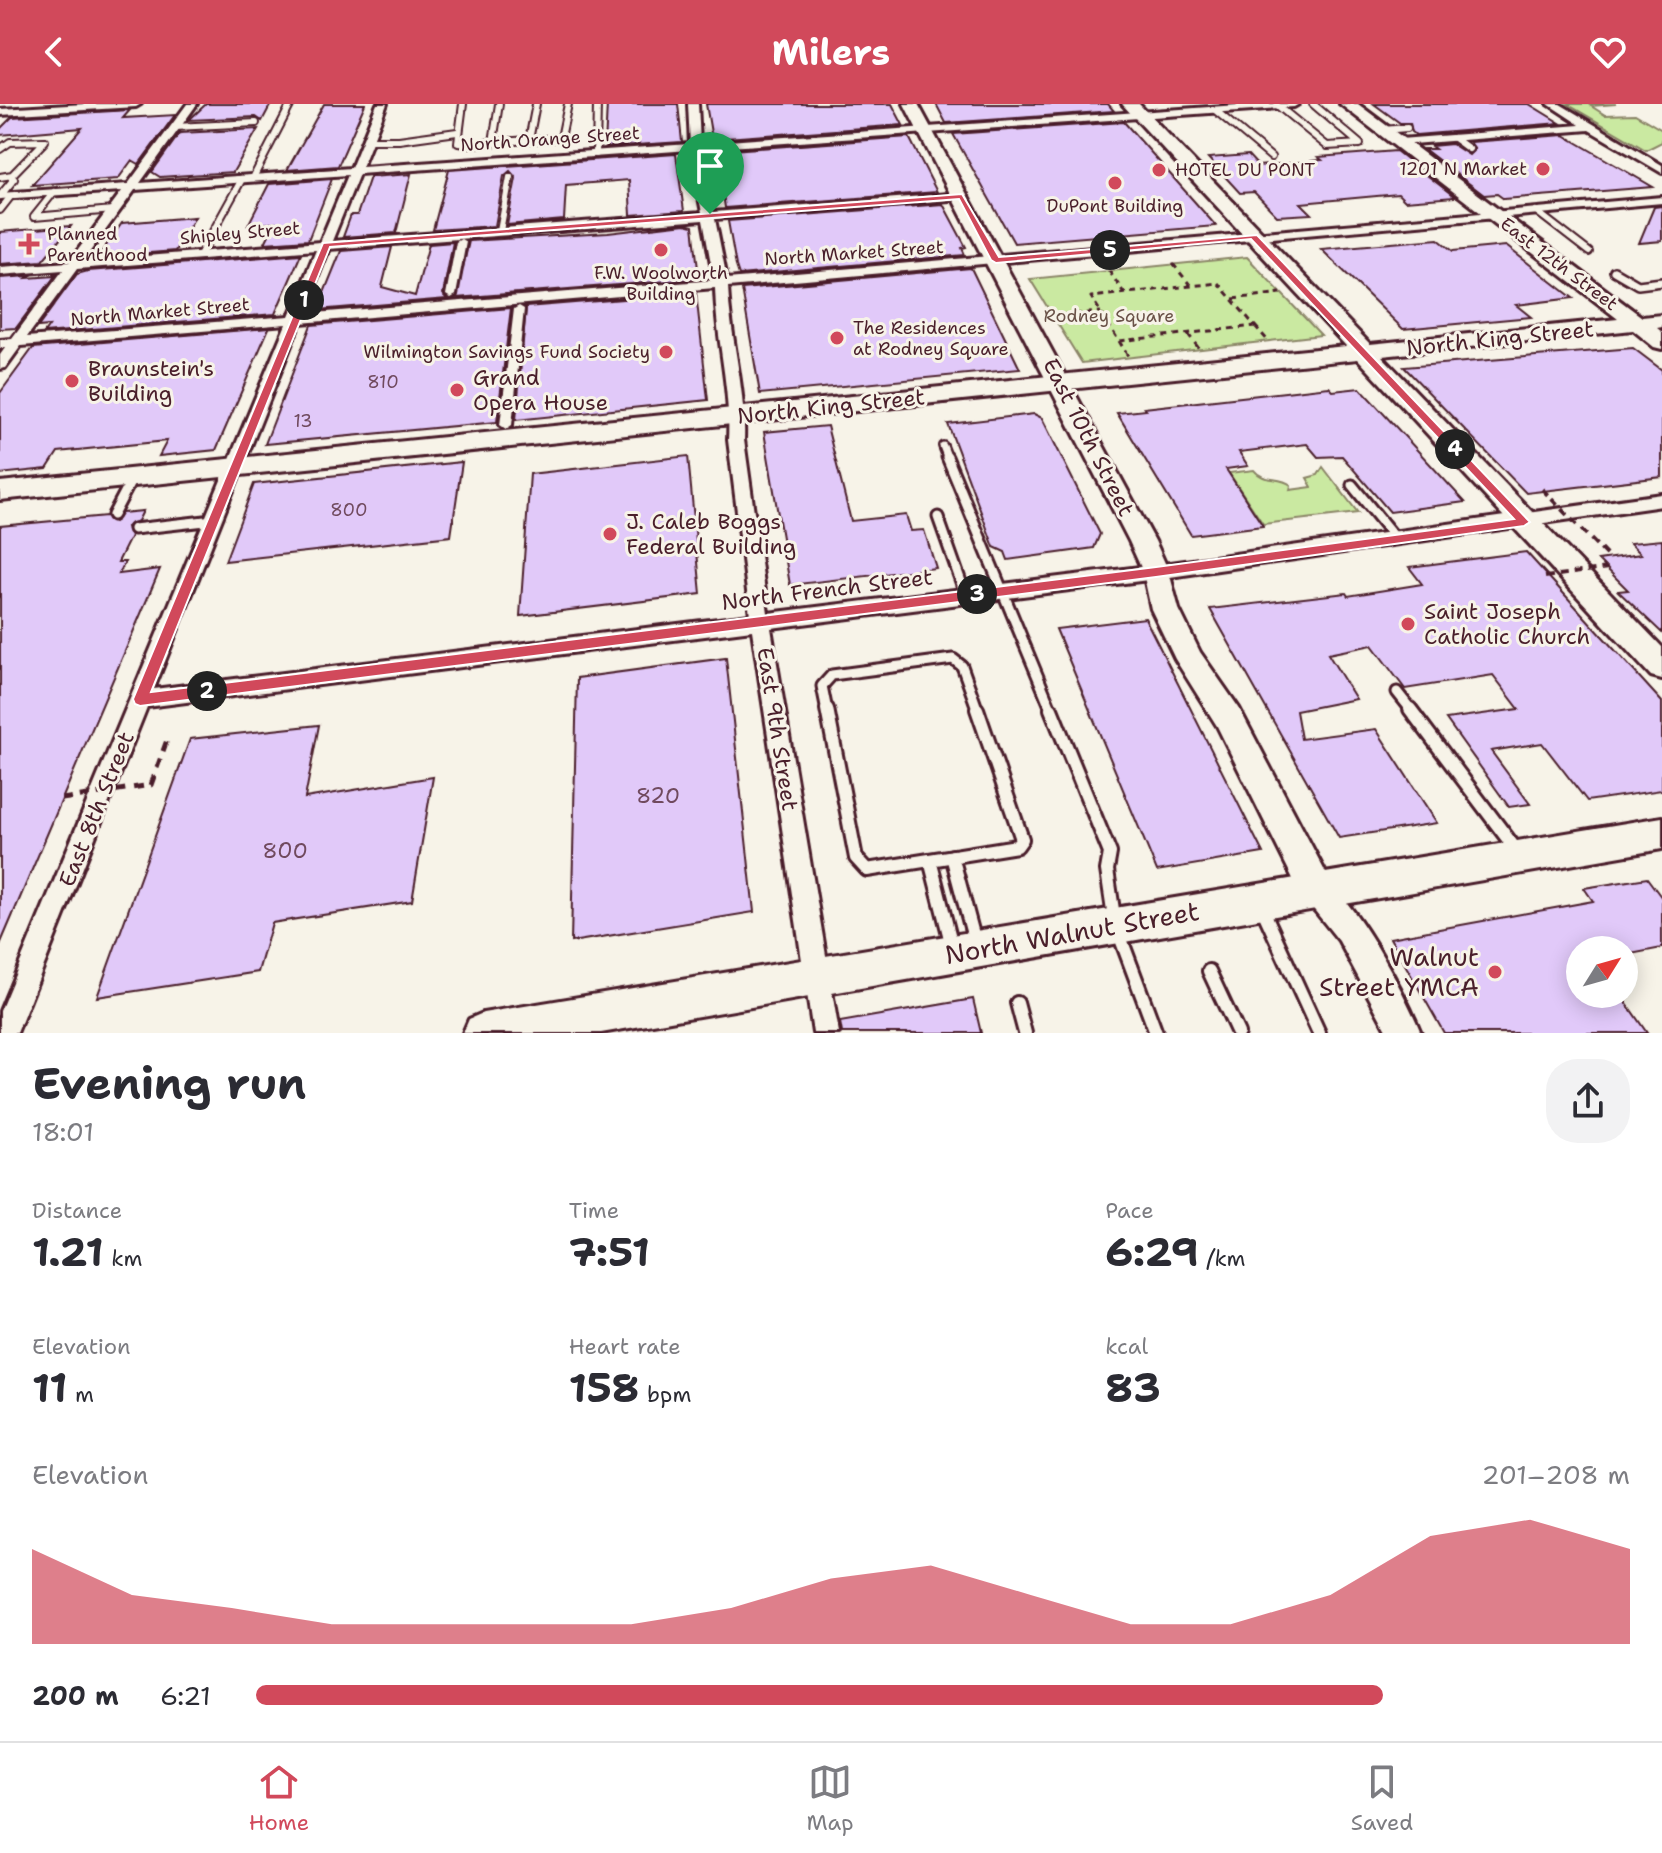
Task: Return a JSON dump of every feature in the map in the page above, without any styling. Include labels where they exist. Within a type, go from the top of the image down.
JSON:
[{"type":"main road","name":"East 10th Street","points":[[911,104],[1061,383],[1156,572],[1165,609],[1189,659],[1228,717],[1317,891]]},
{"type":"main road","name":"East 12th Street","points":[[1348,104],[1398,133],[1494,214],[1662,342]]},
{"type":"main road","points":[[1135,109],[1662,667]]},
{"type":"main road","name":"North King Street","points":[[0,491],[1662,321]]},
{"type":"main road","name":"North Walnut Street","points":[[483,1033],[1662,833]]},
{"type":"street","points":[[0,112],[8,104]]},
{"type":"street","points":[[0,112],[136,104]]},
{"type":"street","points":[[0,365],[192,104]]},
{"type":"street","name":"East 8th Street","points":[[4,1033],[382,104]]},
{"type":"street","name":"East 9th Street","points":[[693,104],[695,148],[721,281],[737,416],[736,440],[760,621],[826,1033]]},
{"type":"street","name":"North Orange Street","points":[[5,196],[926,131],[1135,109],[1215,110],[1294,104]]},
{"type":"street","points":[[1553,104],[1662,170]]},
{"type":"street","points":[[1398,133],[1454,138],[1590,127]]},
{"type":"street","name":"Shipley Street","points":[[0,271],[962,196]]},
{"type":"street","name":"North Market Street","points":[[0,344],[1662,200]]},
{"type":"street","points":[[451,295],[461,242]]},
{"type":"street","points":[[506,425],[519,309]]},
{"type":"street","name":"North French Street","points":[[140,699],[1156,572],[1662,500]]},
{"type":"street","name":"East 10th Street","points":[[1317,891],[1350,930],[1405,1033]]},
{"type":"lane","points":[[200,255],[291,104]]},
{"type":"lane","points":[[463,104],[458,143],[561,138],[568,104]]},
{"type":"lane","points":[[493,142],[499,104]]},
{"type":"lane","points":[[529,140],[536,104]]},
{"type":"lane","points":[[596,154],[597,104]]},
{"type":"lane","points":[[1277,105],[1327,146],[1360,144],[1313,104]]},
{"type":"lane","points":[[1215,110],[1271,157]]},
{"type":"lane","points":[[175,127],[256,123]]},
{"type":"lane","points":[[369,140],[399,140],[457,132]]},
{"type":"lane","points":[[1454,138],[1469,149]]},
{"type":"lane","points":[[0,149],[10,142],[45,141],[12,175],[0,179]]},
{"type":"lane","points":[[500,231],[513,160]]},
{"type":"lane","points":[[0,210],[14,179],[12,175]]},
{"type":"lane","points":[[54,192],[34,217],[113,210]]},
{"type":"lane","points":[[1536,211],[1589,252]]},
{"type":"lane","points":[[1614,271],[1638,285],[1662,282]]},
{"type":"lane","points":[[943,446],[1110,853],[1107,870],[1116,925],[1156,1033]]},
{"type":"lane","points":[[113,515],[133,477]]},
{"type":"lane","points":[[1352,485],[1396,539]]},
{"type":"lane","points":[[938,517],[966,596]]},
{"type":"lane","points":[[134,529],[214,520]]},
{"type":"lane","points":[[953,659],[962,666],[1022,839],[1017,846],[952,856],[867,870],[856,858],[822,686],[832,675],[953,659]]},
{"type":"lane","points":[[1397,692],[1522,856]]},
{"type":"lane","points":[[952,856],[965,951]]},
{"type":"lane","points":[[930,860],[965,951]]},
{"type":"lane","points":[[1259,901],[1319,1033]]},
{"type":"lane","points":[[1209,971],[1238,1033]]},
{"type":"lane","points":[[1017,1003],[1025,1033]]},
{"type":"path","points":[[1173,264],[1191,286]]},
{"type":"path","points":[[1109,271],[1124,293]]},
{"type":"path","points":[[1129,358],[1091,297],[1218,283],[1269,342]]},
{"type":"path","points":[[1233,299],[1281,293]]},
{"type":"path","points":[[1053,316],[1101,312]]},
{"type":"path","points":[[1119,341],[1255,326]]},
{"type":"path","points":[[1188,334],[1200,350]]},
{"type":"path","points":[[1542,489],[1609,558]]},
{"type":"path","points":[[1545,577],[1608,568]]},
{"type":"path","points":[[62,799],[151,785],[168,737]]},
{"type":"green space","points":[[1567,104],[1616,104],[1591,106],[1605,115],[1635,114],[1662,130],[1662,142],[1646,150]]},
{"type":"green space","name":"Rodney Square","points":[[1247,257],[1321,335],[1082,363],[1030,279]]},
{"type":"green space","points":[[1323,467],[1358,513],[1263,524],[1229,473],[1254,470],[1262,477],[1286,482],[1291,485],[1290,490],[1312,487],[1307,478],[1318,475]]},
{"type":"building","points":[[206,104],[271,104],[262,121],[256,117],[189,120]]},
{"type":"building","points":[[324,104],[365,104],[338,166],[287,170]]},
{"type":"building","points":[[607,104],[678,104],[682,142],[605,147]]},
{"type":"building","points":[[706,104],[892,104],[903,125],[712,139]]},
{"type":"building","points":[[936,104],[1108,104],[1114,111],[946,123]]},
{"type":"building","points":[[1374,104],[1529,104],[1560,123],[1416,135],[1410,123],[1400,123]]},
{"type":"building","points":[[130,110],[123,118],[175,115],[139,164],[132,160],[118,179],[32,185],[82,128],[0,135],[0,129],[12,117]]},
{"type":"building","name":"DuPont Building","points":[[1124,122],[1216,226],[1014,243],[953,134]]},
{"type":"building","points":[[258,129],[233,172],[160,177],[152,172],[180,133]]},
{"type":"building","name":"1201 N Market","points":[[1564,135],[1653,187],[1504,199],[1497,194],[1484,195],[1424,149],[1452,144],[1469,155],[1475,149],[1470,142]]},
{"type":"building","points":[[909,137],[937,192],[725,208],[717,151]]},
{"type":"building","points":[[1396,151],[1455,197],[1405,201],[1398,194],[1301,203],[1312,214],[1277,216],[1254,192],[1240,193],[1208,158],[1248,155],[1258,166],[1322,160],[1318,157]]},
{"type":"building","points":[[676,154],[684,211],[631,215],[629,180],[566,185],[564,220],[507,225],[516,178],[510,171],[504,176],[495,226],[433,230],[449,170]]},
{"type":"building","points":[[411,174],[396,233],[343,237],[351,215],[357,215],[370,177]]},
{"type":"building","points":[[332,179],[308,240],[265,243],[275,223],[248,225],[269,184]]},
{"type":"building","points":[[943,204],[966,247],[962,248],[965,255],[739,275],[736,266],[728,221]]},
{"type":"building","points":[[1662,206],[1662,241],[1639,243],[1654,207]]},
{"type":"building","points":[[195,217],[175,251],[98,257],[122,223]]},
{"type":"building","points":[[685,224],[693,226],[698,269],[693,270],[694,279],[456,298],[469,241],[608,233]]},
{"type":"building","name":"Planned Parenthood","points":[[71,226],[42,261],[0,264],[0,232]]},
{"type":"building","points":[[1438,239],[1453,251],[1506,246],[1573,298],[1516,305],[1531,317],[1403,329],[1321,249]]},
{"type":"building","points":[[453,242],[443,294],[447,299],[317,310],[341,251],[392,247],[382,287],[415,296],[429,244]]},
{"type":"building","points":[[301,254],[275,314],[44,333],[49,326],[38,327],[77,274]]},
{"type":"building","name":"The Residences at Rodney Square","points":[[971,268],[1020,369],[760,394],[742,289]]},
{"type":"building","points":[[30,276],[27,278],[55,276],[16,328],[0,329],[0,278]]},
{"type":"building","points":[[696,293],[708,400],[516,420],[526,307]]},
{"type":"building","points":[[511,308],[497,422],[265,444],[311,325]]},
{"type":"building","points":[[269,328],[216,450],[159,456],[167,441],[58,452],[47,469],[0,474],[0,393],[33,348]]},
{"type":"building","points":[[1633,348],[1662,370],[1662,477],[1526,493],[1404,367]]},
{"type":"building","points":[[1329,387],[1333,391],[1360,388],[1465,502],[1390,512],[1342,456],[1318,457],[1307,444],[1239,452],[1248,466],[1226,469],[1263,526],[1191,535],[1117,413],[1146,410],[1144,408]]},
{"type":"building","points":[[1034,414],[1042,418],[1100,534],[1094,548],[1008,560],[1005,552],[994,547],[948,424]]},
{"type":"building","points":[[827,426],[851,521],[906,515],[911,531],[924,530],[936,568],[790,585],[764,432]]},
{"type":"building","name":"J. Caleb Boggs Federal Building","points":[[688,456],[701,594],[520,616],[530,474]]},
{"type":"building","points":[[462,462],[451,536],[225,561],[254,484]]},
{"type":"building","points":[[143,511],[138,521],[127,527],[131,536],[118,562],[125,562],[119,574],[160,569],[0,945],[0,526],[106,516],[114,522],[122,513]]},
{"type":"building","points":[[1662,540],[1662,633],[1618,591],[1628,590],[1598,560],[1641,554],[1630,543]]},
{"type":"building","points":[[1526,552],[1662,702],[1662,790],[1587,801],[1542,743],[1491,751],[1530,804],[1509,807],[1446,719],[1519,709],[1493,675],[1405,689],[1372,645],[1328,654],[1356,699],[1296,711],[1301,739],[1376,729],[1437,823],[1339,838],[1210,609],[1346,593],[1348,596],[1422,584],[1409,567]]},
{"type":"building","points":[[1145,618],[1263,853],[1157,871],[1056,629]]},
{"type":"building","points":[[726,658],[754,912],[571,942],[577,678]]},
{"type":"building","points":[[319,725],[305,798],[433,777],[412,901],[272,923],[258,972],[97,997],[190,739]]},
{"type":"building","name":"Walnut Street YMCA","points":[[1647,878],[1662,898],[1662,948],[1638,953],[1638,936],[1566,936],[1566,1008],[1630,1008],[1647,1033],[1444,1033],[1390,938],[1593,901],[1584,888]]},
{"type":"building","points":[[973,999],[981,1033],[842,1033],[840,1022]]},
{"type":"place","name":"1201 N Market","points":[[1543,169]]},
{"type":"place","name":"HOTEL DU PONT","points":[[1159,170]]},
{"type":"place","name":"DuPont Building","points":[[1115,183]]},
{"type":"place","name":"Planned Parenthood","points":[[29,244]]},
{"type":"place","name":"F.W. Woolworth Building","points":[[661,250]]},
{"type":"place","name":"The Residences at Rodney Square","points":[[837,338]]},
{"type":"place","name":"Wilmington Savings Fund Society","points":[[666,352]]},
{"type":"place","name":"Braunstein's Building","points":[[72,381]]},
{"type":"place","name":"Grand Opera House","points":[[457,390]]},
{"type":"place","name":"J. Caleb Boggs Federal Building","points":[[610,534]]},
{"type":"place","name":"Saint Joseph Catholic Church","points":[[1408,624]]},
{"type":"place","name":"Walnut Street YMCA","points":[[1495,972]]},
{"type":"route","points":[[962,196],[996,260],[1253,236],[1524,522],[1156,572],[140,699],[327,244],[710,214],[962,196]]}]
